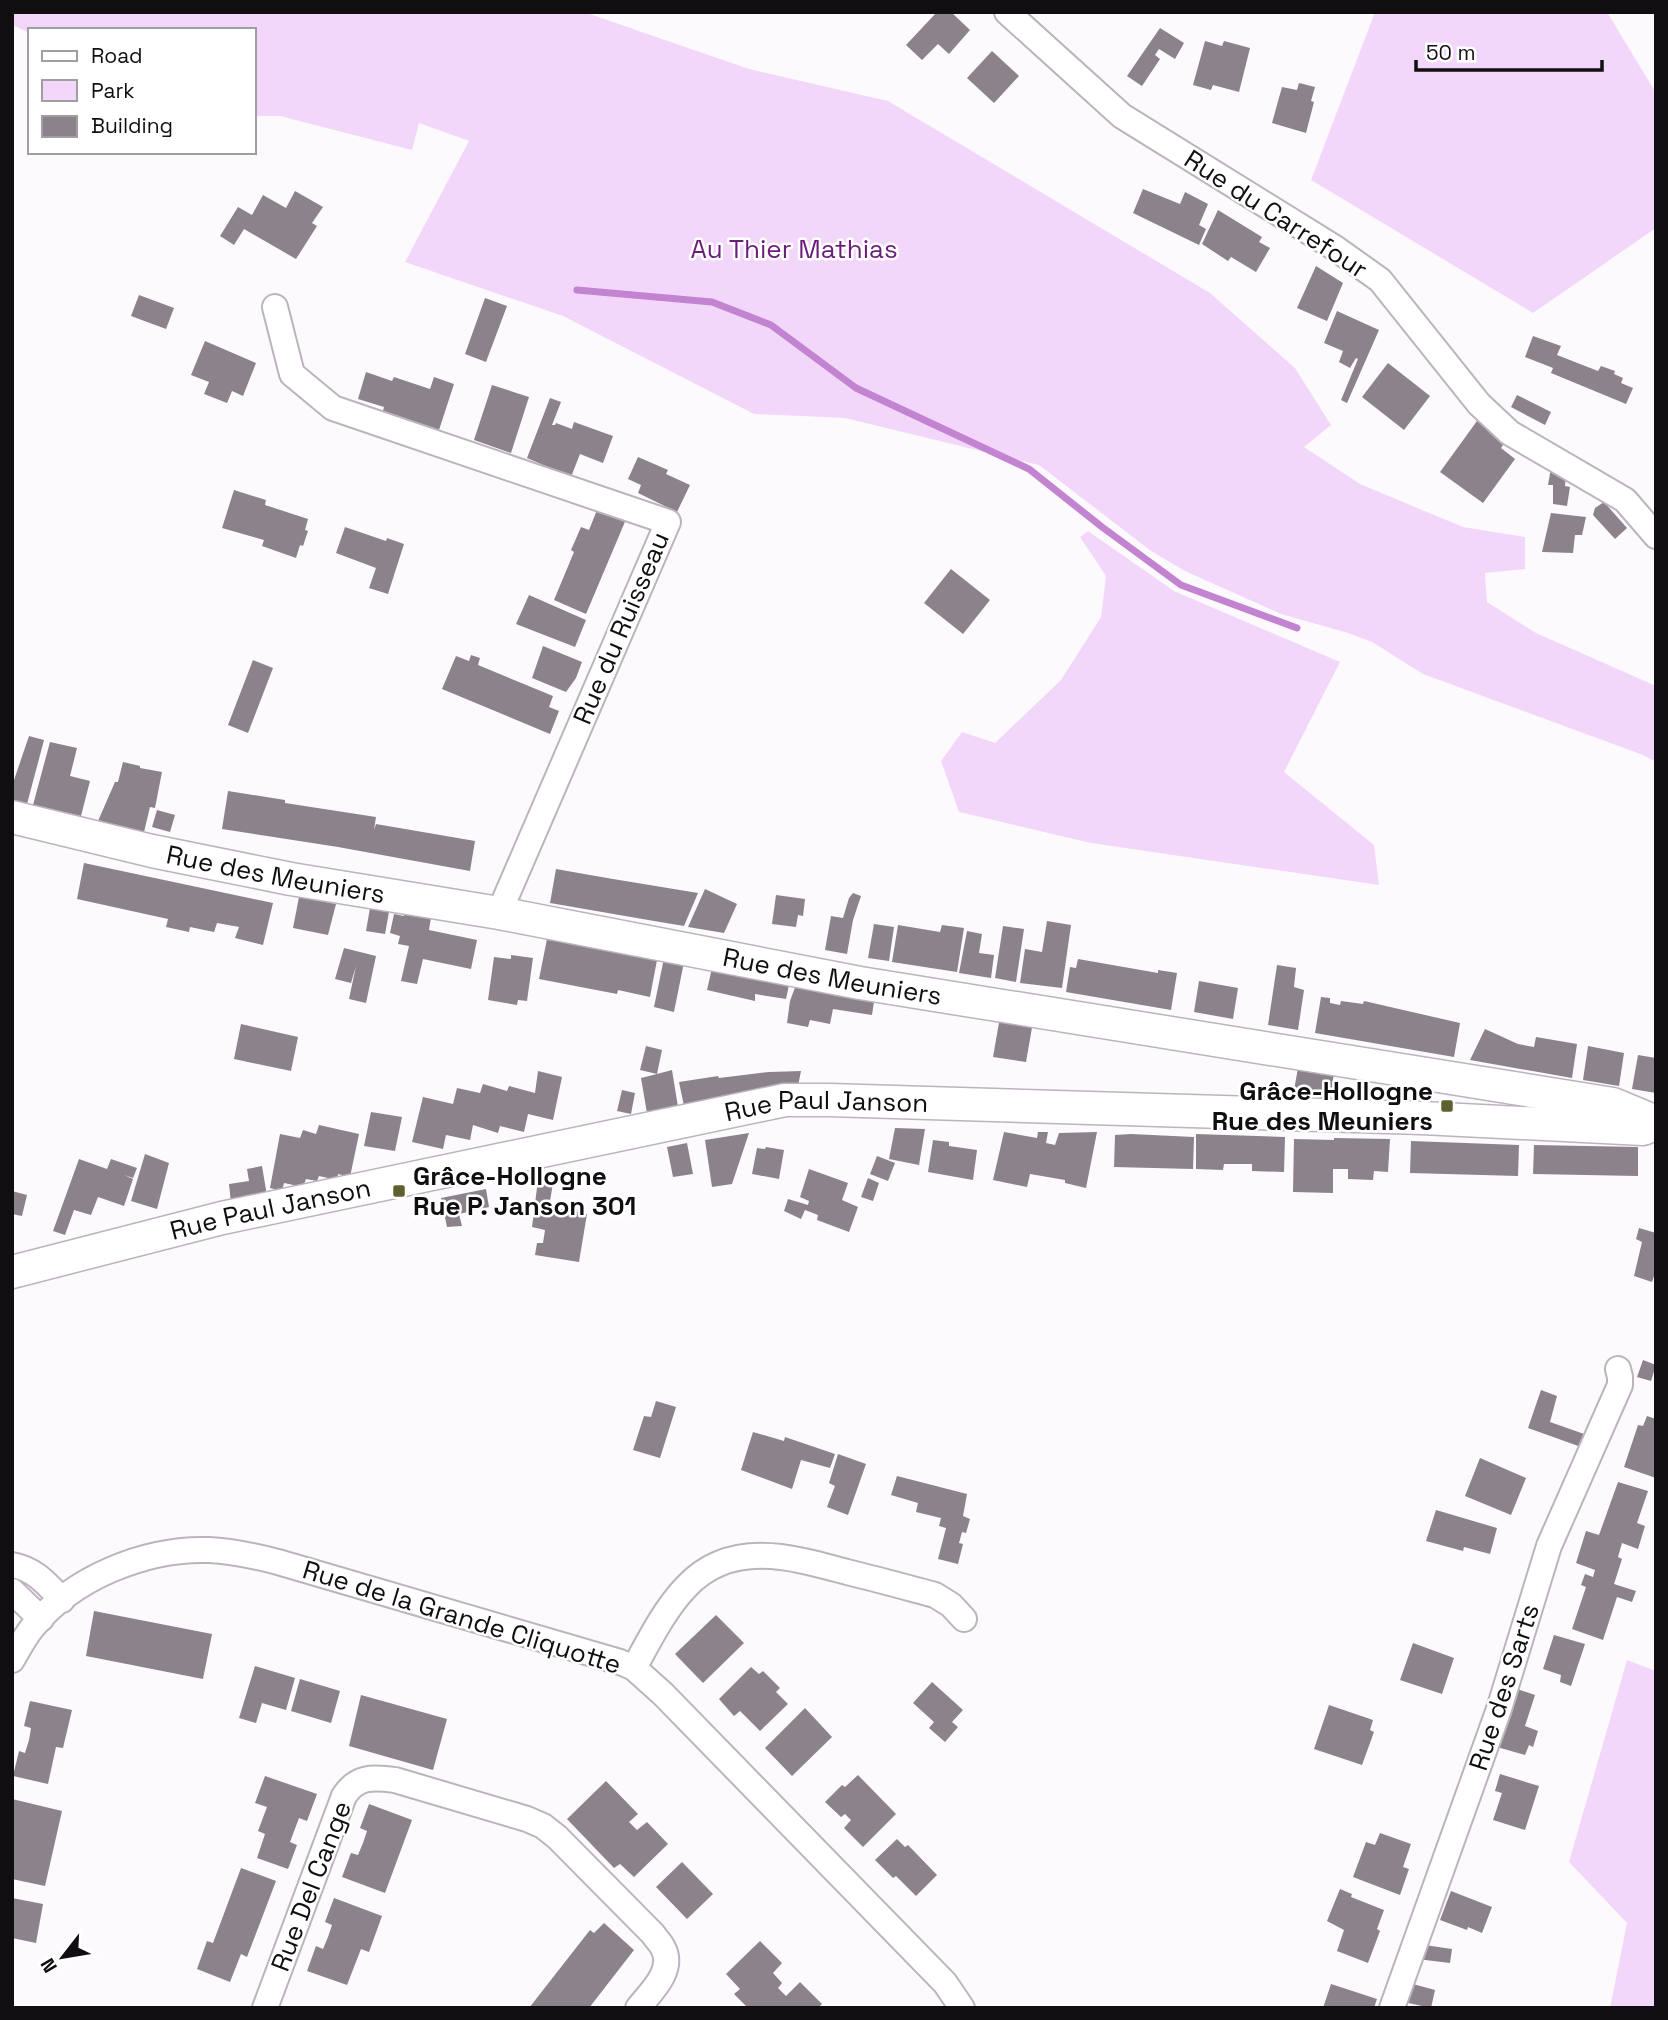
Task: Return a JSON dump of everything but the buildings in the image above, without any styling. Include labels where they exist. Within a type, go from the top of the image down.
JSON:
[{"type":"street","name":"Rue du Carrefour","points":[[1007,12],[1122,116],[1335,248],[1380,281],[1479,404],[1510,433],[1625,500],[1656,536]]},
{"type":"street","name":"Rue du Ruisseau","points":[[275,307],[292,374],[333,408],[668,522],[499,913]]},
{"type":"street","name":"Rue des Meuniers","points":[[12,817],[152,851],[291,879],[499,913],[860,983],[1613,1104],[1656,1123]]},
{"type":"street","name":"Rue Paul Janson","points":[[12,1272],[222,1218],[785,1100],[1422,1118],[1643,1129],[1656,1123]]},
{"type":"street","name":"Rue des Sarts","points":[[1392,2008],[1499,1709],[1549,1546],[1615,1398],[1620,1377],[1618,1369]]},
{"type":"street","name":"Rue de la Grande Cliquotte","points":[[12,1660],[41,1619],[62,1600],[95,1578],[136,1560],[179,1551],[206,1550],[278,1562],[600,1655],[634,1668],[663,1694],[945,1983],[962,2008]]},
{"type":"street","points":[[634,1668],[671,1605],[685,1588],[704,1572],[745,1557],[788,1557],[935,1595],[951,1605],[964,1619]]},
{"type":"street","points":[[12,1565],[39,1576],[62,1600]]},
{"type":"street","points":[[12,1591],[41,1619]]},
{"type":"street","name":"Rue Del Cange","points":[[265,2008],[344,1796],[351,1785],[365,1779],[380,1778],[395,1780],[527,1819],[543,1826],[557,1837],[653,1934],[664,1950],[667,1967],[638,2008]]},
{"type":"green space","name":"Au Thier Mathias","points":[[12,12],[584,12],[749,69],[888,101],[1210,293],[1295,368],[1331,425],[1304,447],[1360,484],[1463,527],[1525,537],[1525,569],[1485,573],[1487,602],[1536,633],[1656,686],[1656,762],[1423,674],[1372,642],[1281,614],[1185,571],[1151,551],[1039,465],[845,418],[754,414],[563,316],[405,262],[469,141],[419,123],[412,150],[280,116],[256,116],[256,28],[28,28],[28,32],[12,25]]},
{"type":"green space","points":[[1375,12],[1607,12],[1656,93],[1656,228],[1533,313],[1311,180]]},
{"type":"green space","points":[[1088,531],[1174,591],[1340,662],[1284,772],[1374,845],[1379,885],[1091,843],[959,812],[941,761],[962,732],[995,743],[1061,680],[1101,617],[1106,576],[1080,537]]},
{"type":"green space","points":[[1627,1660],[1656,1671],[1656,2008],[1610,2008],[1627,1923],[1569,1862]]},
{"type":"waterway","points":[[577,290],[712,302],[771,325],[856,388],[1029,469],[1181,585],[1297,628]]},
{"type":"place","name":"Grâce-Hollogne Rue des Meuniers","points":[[1447,1106]]},
{"type":"place","name":"Grâce-Hollogne Rue P. Janson 301","points":[[399,1191]]}]
